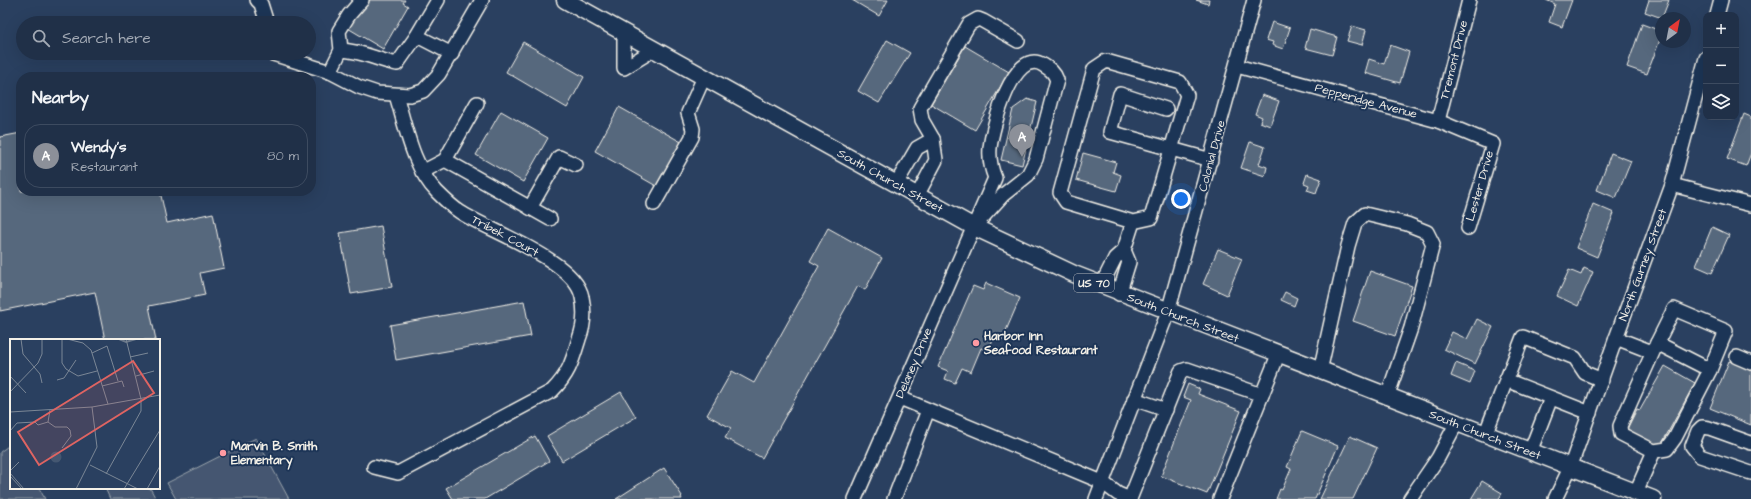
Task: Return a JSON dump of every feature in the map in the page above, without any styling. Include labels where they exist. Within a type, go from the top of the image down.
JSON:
[{"type":"main road","name":"South Church Street","points":[[565,0],[974,228],[1100,286],[1653,499]]},
{"type":"street","points":[[257,0],[261,4],[265,16]]},
{"type":"street","points":[[330,72],[341,50],[339,31],[349,15],[362,0]]},
{"type":"street","points":[[341,50],[358,51],[398,64],[417,36],[438,0]]},
{"type":"street","points":[[292,60],[330,72],[359,87],[377,93],[410,95],[423,90],[439,74],[482,0]]},
{"type":"street","name":"Colonial Drive","points":[[1096,499],[1168,312],[1254,0]]},
{"type":"street","name":"Tremont Drive","points":[[1438,121],[1469,0]]},
{"type":"street","points":[[1718,12],[1721,0]]},
{"type":"street","points":[[918,196],[936,160],[933,139],[922,120],[920,108],[969,24],[978,19],[1018,41]]},
{"type":"street","points":[[624,32],[624,68],[655,49]]},
{"type":"street","points":[[417,36],[452,54]]},
{"type":"street","points":[[1106,61],[1180,82],[1187,95],[1151,218],[1133,222],[1066,202],[1060,193],[1094,69],[1106,61]]},
{"type":"street","points":[[1031,62],[1039,63],[1054,72],[1056,80],[1036,159],[1028,175],[1003,195],[974,228],[996,178],[991,167],[990,148],[1000,102],[1013,79],[1022,67],[1031,62]]},
{"type":"street","name":"Pepperidge Avenue","points":[[1237,66],[1438,121],[1493,144]]},
{"type":"street","name":"North Gurney Street","points":[[1555,499],[1570,468],[1672,185],[1703,69]]},
{"type":"street","points":[[654,204],[692,137],[693,129],[688,112],[704,77]]},
{"type":"street","points":[[1166,109],[1120,94],[1110,132],[1211,160]]},
{"type":"street","name":"Tribek Court","points":[[374,467],[398,473],[552,391],[564,379],[573,361],[584,326],[582,296],[572,278],[538,252],[460,212],[437,192],[422,172],[396,95]]},
{"type":"street","points":[[422,172],[446,160],[477,103]]},
{"type":"street","points":[[896,184],[917,148],[933,139]]},
{"type":"street","name":"Lester Drive","points":[[1468,228],[1493,144]]},
{"type":"street","points":[[530,208],[559,157],[576,165]]},
{"type":"street","points":[[446,160],[550,219]]},
{"type":"street","points":[[1672,185],[1751,205]]},
{"type":"street","points":[[1320,371],[1348,246],[1355,223],[1365,214],[1407,224],[1427,232],[1433,244],[1411,328],[1387,397]]},
{"type":"street","points":[[1100,286],[1114,258],[1124,250],[1133,222]]},
{"type":"street","name":"Delaney Drive","points":[[855,499],[900,398],[948,283],[974,228]]},
{"type":"street","points":[[1119,294],[1129,262],[1124,250]]},
{"type":"street","points":[[1674,309],[1726,331],[1710,370],[1675,438],[1667,449],[1654,451],[1621,434],[1620,426],[1654,348],[1674,309]]},
{"type":"street","points":[[1485,435],[1523,337],[1575,358],[1585,373],[1602,380]]},
{"type":"street","points":[[1616,338],[1654,348],[1710,370]]},
{"type":"street","points":[[1220,499],[1278,355]]},
{"type":"street","points":[[1737,357],[1751,363]]},
{"type":"street","points":[[900,398],[1102,482],[1118,494],[1130,499],[1181,371],[1187,368],[1262,395]]},
{"type":"street","points":[[1506,380],[1590,412]]},
{"type":"street","points":[[1530,452],[1551,398]]},
{"type":"street","points":[[1134,399],[1166,410]]},
{"type":"street","points":[[894,499],[928,410]]},
{"type":"street","points":[[1410,499],[1438,458],[1456,424]]},
{"type":"street","points":[[1751,444],[1709,428],[1702,427],[1698,430],[1692,446],[1700,456],[1751,473]]},
{"type":"street","points":[[1636,492],[1654,451]]},
{"type":"shaded area","points":[[256,438],[289,499],[176,499],[167,483]]},
{"type":"shaded area","points":[[10,445],[10,489],[40,489],[45,499],[0,499],[0,452]]},
{"type":"shaded area","points":[[105,489],[151,489],[156,499],[110,499]]},
{"type":"building","points":[[367,0],[405,0],[403,3],[408,6],[383,49],[346,27],[353,15],[357,17]]},
{"type":"building","points":[[852,0],[888,0],[879,16]]},
{"type":"building","points":[[1196,0],[1209,0],[1208,4]]},
{"type":"building","points":[[1546,0],[1572,0],[1562,27],[1549,22],[1555,4]]},
{"type":"building","points":[[1649,0],[1669,0],[1664,12],[1655,12],[1655,16],[1645,12]]},
{"type":"building","points":[[1272,22],[1290,28],[1283,49],[1272,45],[1273,42],[1266,40]]},
{"type":"building","points":[[1642,24],[1655,29],[1655,48],[1657,48],[1647,74],[1627,67]]},
{"type":"building","points":[[1352,26],[1366,30],[1362,45],[1347,41]]},
{"type":"building","points":[[1310,29],[1337,37],[1332,55],[1305,48]]},
{"type":"building","points":[[887,40],[910,53],[879,103],[858,91]]},
{"type":"building","points":[[523,42],[584,77],[567,108],[506,72]]},
{"type":"building","points":[[1390,45],[1409,52],[1400,83],[1365,73],[1369,59],[1384,64]]},
{"type":"building","points":[[965,46],[1009,72],[975,130],[931,104]]},
{"type":"building","points":[[1262,95],[1279,101],[1270,126],[1260,122],[1262,117],[1255,114]]},
{"type":"building","points":[[1027,99],[1037,102],[1022,165],[1001,160],[1013,109]]},
{"type":"building","points":[[619,107],[683,143],[658,187],[595,151]]},
{"type":"building","points":[[501,111],[548,138],[523,182],[476,155]]},
{"type":"building","points":[[1744,114],[1751,117],[1751,153],[1746,166],[1727,159]]},
{"type":"building","points":[[16,134],[16,196],[161,196],[167,223],[213,213],[224,268],[200,273],[205,295],[149,306],[156,339],[105,339],[95,292],[0,311],[0,137]]},
{"type":"building","points":[[1250,142],[1265,147],[1259,164],[1267,167],[1265,176],[1241,168]]},
{"type":"building","points":[[1083,153],[1116,162],[1113,172],[1121,175],[1116,191],[1076,180]]},
{"type":"building","points":[[1611,153],[1631,161],[1616,198],[1597,190]]},
{"type":"building","points":[[1307,174],[1321,179],[1316,193],[1307,190],[1309,185],[1304,183]]},
{"type":"building","points":[[1593,204],[1614,213],[1597,257],[1576,248]]},
{"type":"building","points":[[381,226],[392,287],[351,294],[340,233]]},
{"type":"building","points":[[1712,227],[1729,235],[1712,273],[1696,266]]},
{"type":"building","points":[[828,228],[882,258],[865,290],[858,286],[762,458],[725,438],[731,428],[707,415],[732,371],[754,383],[819,266],[810,261]]},
{"type":"building","points":[[1218,249],[1242,259],[1227,295],[1203,284]]},
{"type":"building","points":[[1584,268],[1593,272],[1578,306],[1557,296],[1569,270],[1581,275]]},
{"type":"building","points":[[1370,271],[1412,286],[1395,336],[1353,321]]},
{"type":"building","points":[[986,283],[1020,298],[1002,340],[994,337],[988,351],[981,348],[971,372],[962,368],[955,383],[945,379],[948,371],[938,367],[973,286],[983,290]]},
{"type":"building","points":[[1285,292],[1297,298],[1294,306],[1281,300]]},
{"type":"building","points":[[524,301],[531,336],[396,360],[390,325]]},
{"type":"building","points":[[1477,319],[1493,327],[1475,364],[1444,349],[1452,332],[1467,339]]},
{"type":"building","points":[[1729,361],[1751,370],[1751,425],[1710,408]]},
{"type":"building","points":[[1456,363],[1475,371],[1470,384],[1451,376]]},
{"type":"building","points":[[1665,366],[1695,383],[1660,447],[1627,429],[1637,409],[1640,410]]},
{"type":"building","points":[[1188,384],[1200,389],[1198,394],[1241,411],[1207,494],[1161,476],[1191,400],[1183,397]]},
{"type":"building","points":[[621,392],[636,417],[562,461],[547,436]]},
{"type":"building","points":[[1302,431],[1338,446],[1315,499],[1276,499],[1280,489],[1282,490],[1291,469],[1287,467]]},
{"type":"building","points":[[535,436],[549,461],[485,499],[453,499],[446,488]]},
{"type":"building","points":[[1350,436],[1377,448],[1353,499],[1320,499]]},
{"type":"building","points":[[664,468],[682,496],[682,499],[616,499]]},
{"type":"building","points":[[1482,481],[1502,493],[1499,499],[1471,499]]},
{"type":"place","name":"Wendy's","points":[[1022,157]]},
{"type":"place","name":"Harbor Inn Seafood Restaurant","points":[[976,343]]},
{"type":"place","name":"Marvin B. Smith Elementary","points":[[223,453]]}]
